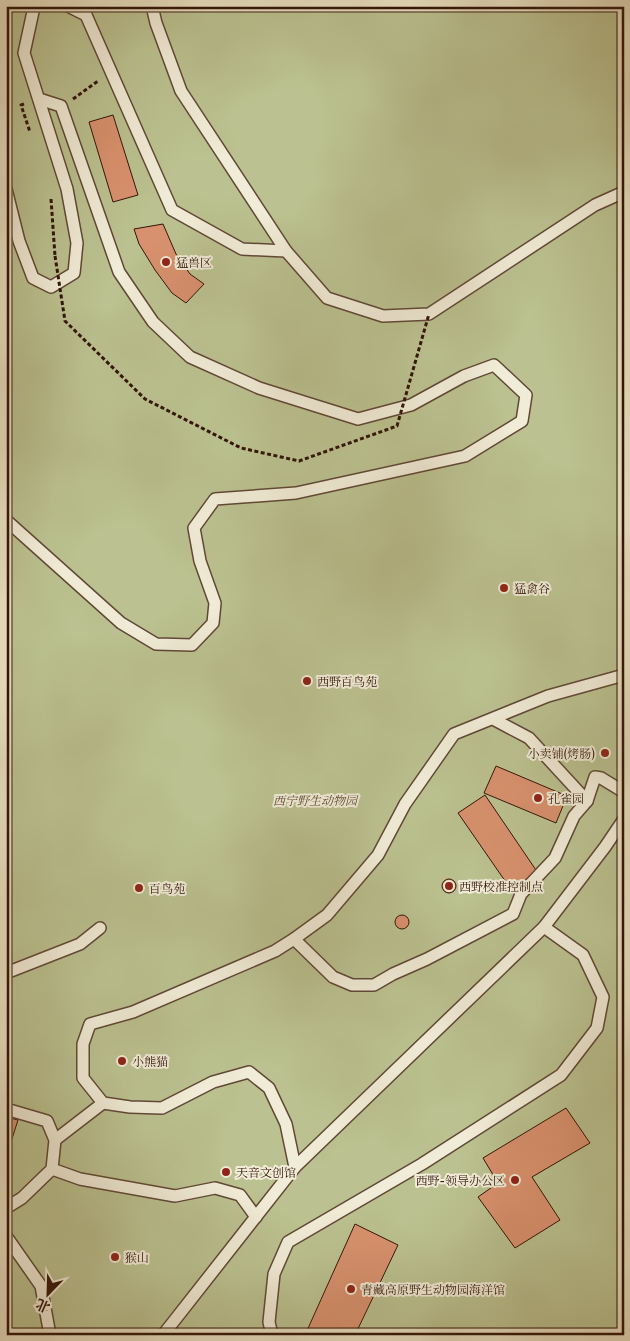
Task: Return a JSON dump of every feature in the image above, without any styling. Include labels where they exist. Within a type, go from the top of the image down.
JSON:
[{"type":"lane","points":[[6,189],[19,240],[33,278],[51,287],[74,273],[77,243],[68,189],[24,53],[34,7],[36,6]]},
{"type":"lane","points":[[68,6],[86,15],[172,210],[242,249],[286,251]]},
{"type":"lane","points":[[152,6],[156,23],[181,91],[286,251],[327,298],[383,316],[429,314],[595,206],[624,192]]},
{"type":"lane","points":[[6,520],[121,623],[156,644],[192,645],[213,623],[215,603],[200,561],[194,528],[215,499],[296,493],[465,456],[522,421],[526,394],[494,365],[464,376],[411,405],[358,419],[259,388],[190,357],[153,322],[119,272],[62,106],[39,100]]},
{"type":"lane","points":[[295,1167],[286,1124],[269,1088],[249,1072],[213,1082],[162,1108],[130,1107],[103,1103],[83,1078],[83,1044],[90,1024],[132,1012],[160,1001],[275,951],[294,940],[327,915],[378,856],[405,804],[454,734],[548,696],[624,675]]},
{"type":"lane","points":[[493,718],[529,738],[586,801]]},
{"type":"lane","points":[[294,940],[333,977],[352,984],[374,985],[513,914],[522,894],[556,858],[574,816],[586,801],[595,777],[601,778],[624,792]]},
{"type":"lane","points":[[163,1335],[295,1167],[544,927],[605,848],[624,819]]},
{"type":"lane","points":[[272,1335],[269,1322],[274,1274],[288,1242],[422,1164],[561,1075],[597,1028],[603,997],[583,955],[544,927]]},
{"type":"lane","points":[[6,973],[80,944],[100,928]]},
{"type":"lane","points":[[55,1140],[103,1103]]},
{"type":"lane","points":[[6,1109],[47,1122],[55,1140],[52,1169],[22,1198],[6,1208]]},
{"type":"lane","points":[[52,1169],[80,1179],[175,1196],[214,1188],[240,1195],[256,1217]]},
{"type":"lane","points":[[6,1236],[41,1286],[50,1335]]},
{"type":"path","points":[[62,106],[111,72]]},
{"type":"path","points":[[33,139],[21,105],[39,100]]},
{"type":"path","points":[[51,191],[55,256],[65,321],[145,399],[241,448],[299,461],[397,426],[429,314]]},
{"type":"green space","name":"西宁野生动物园","points":[[6,6],[624,6],[624,1335],[6,1335]]},
{"type":"building","points":[[113,115],[138,195],[113,202],[89,122]]},
{"type":"building","name":"猛兽区","points":[[163,224],[176,254],[190,274],[204,284],[186,303],[172,293],[155,270],[139,244],[134,229]]},
{"type":"building","points":[[496,766],[567,796],[556,823],[484,793]]},
{"type":"building","points":[[485,795],[538,873],[512,891],[458,813]]},
{"type":"building","name":"西野校准控制点","points":[[446,879],[452,879],[456,886],[452,893],[446,893],[442,889],[442,883]]},
{"type":"building","points":[[399,915],[405,915],[409,922],[405,929],[399,929],[395,925],[395,919]]},
{"type":"building","name":"西野-领导办公区","points":[[566,1108],[590,1143],[532,1177],[560,1220],[515,1248],[478,1197],[498,1183],[483,1158]]},
{"type":"building","points":[[6,1117],[18,1120],[10,1145],[6,1151]]},
{"type":"building","name":"青藏高原野生动物园海洋馆","points":[[355,1224],[398,1245],[355,1335],[305,1335]]},
{"type":"place","name":"猛兽区","points":[[166,262]]},
{"type":"place","name":"猛禽谷","points":[[504,588]]},
{"type":"place","name":"西野百鸟苑","points":[[307,681]]},
{"type":"place","name":"小卖铺(烤肠)","points":[[605,753]]},
{"type":"place","name":"孔雀园","points":[[538,798]]},
{"type":"place","name":"西野校准控制点","points":[[449,886]]},
{"type":"place","name":"百鸟苑","points":[[139,888]]},
{"type":"place","name":"小熊猫","points":[[122,1061]]},
{"type":"place","name":"天音文创馆","points":[[226,1172]]},
{"type":"place","name":"西野-领导办公区","points":[[515,1180]]},
{"type":"place","name":"猴山","points":[[115,1257]]},
{"type":"place","name":"青藏高原野生动物园海洋馆","points":[[351,1289]]}]
